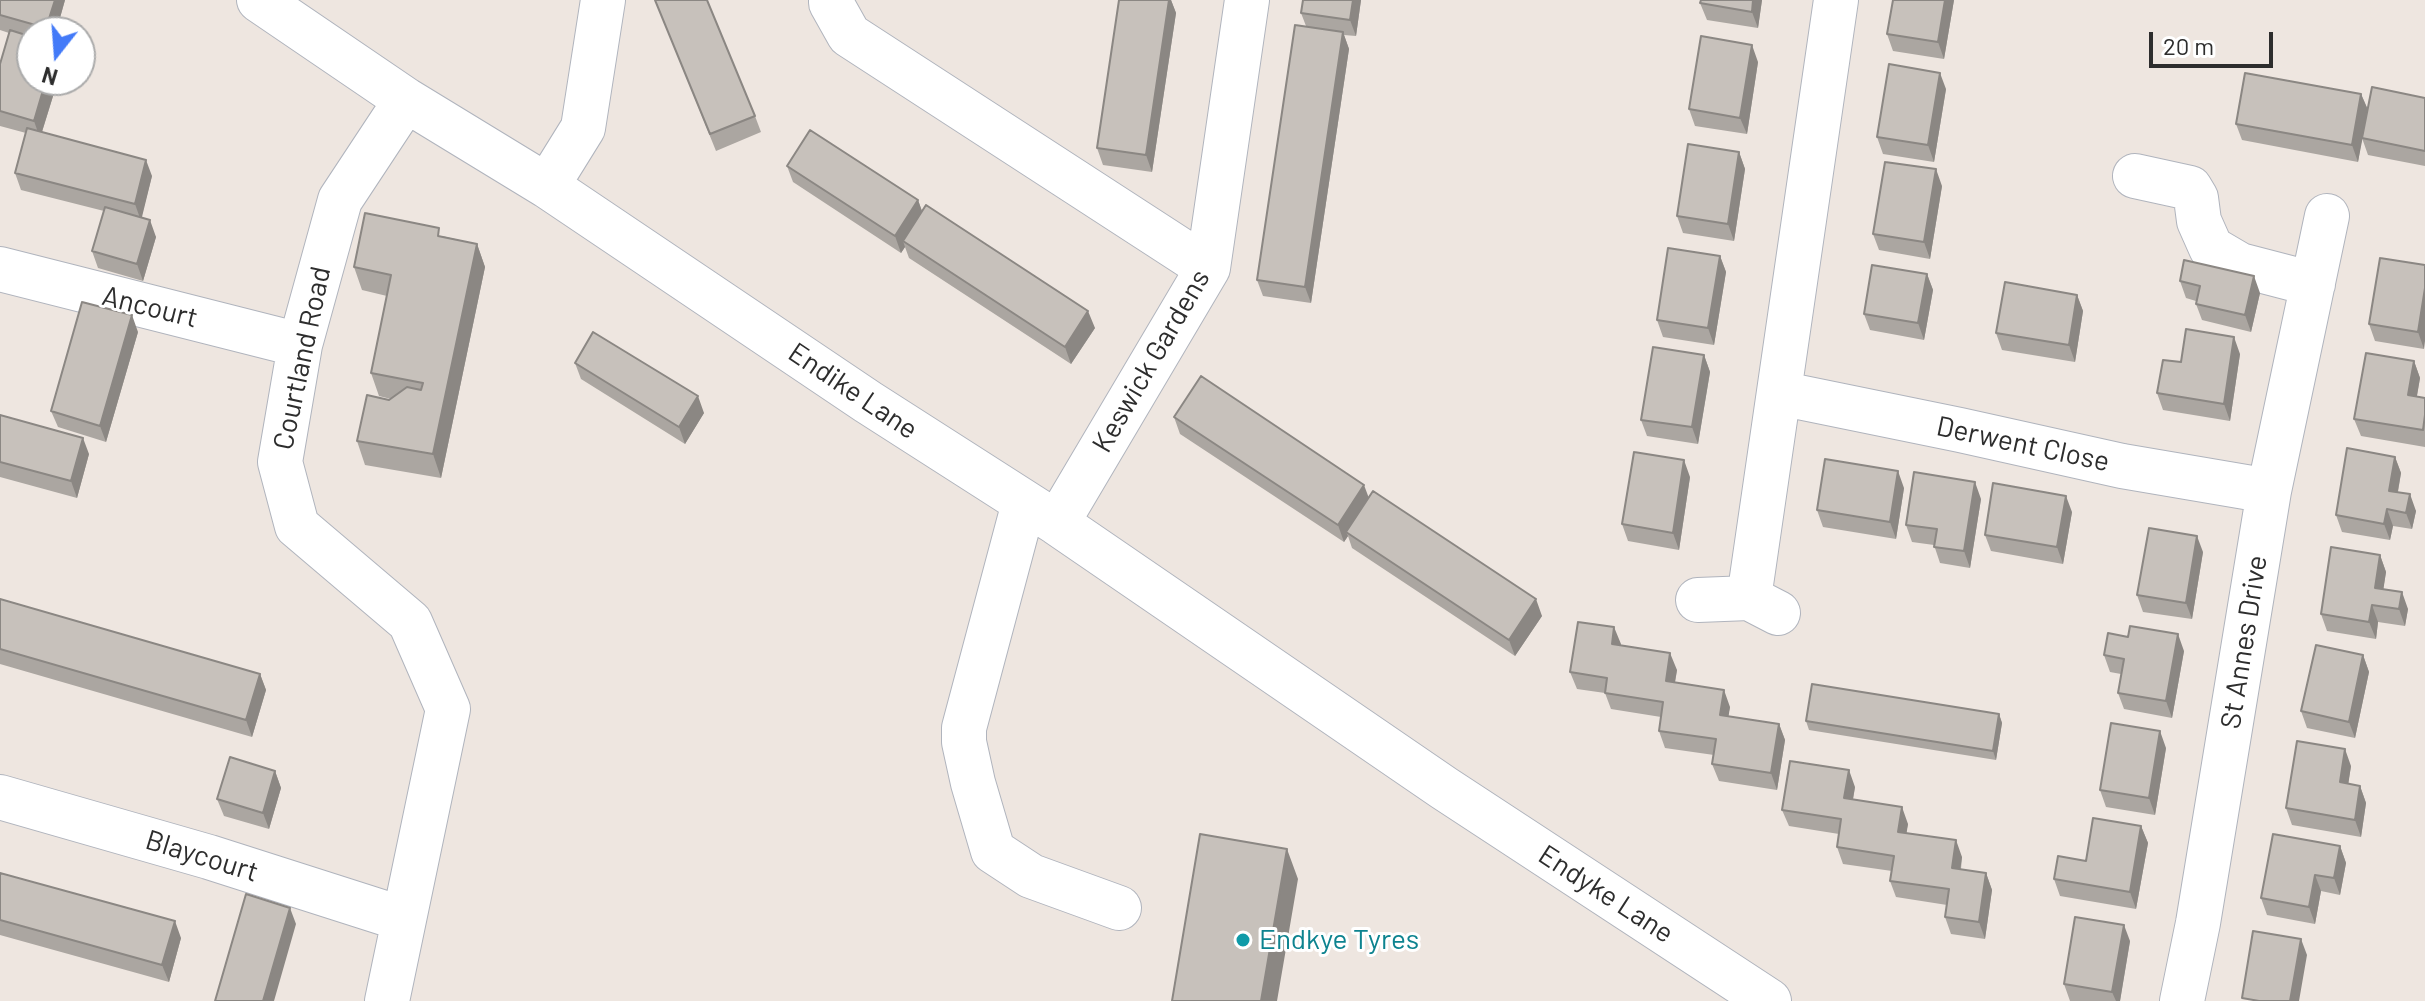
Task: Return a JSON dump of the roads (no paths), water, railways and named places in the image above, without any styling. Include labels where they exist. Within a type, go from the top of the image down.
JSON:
[{"type":"street","name":"Endike Lane","points":[[259,0],[406,100],[547,186],[868,402],[1040,513],[1444,788]]},
{"type":"street","points":[[547,186],[583,128],[603,0]]},
{"type":"street","points":[[831,0],[849,35],[1208,268]]},
{"type":"street","name":"Keswick Gardens","points":[[1119,908],[1031,876],[993,851],[973,783],[964,728],[1040,513],[1208,268],[1247,0]]},
{"type":"street","points":[[1698,600],[1763,605],[1779,393],[1836,0]]},
{"type":"street","name":"Courtland Road","points":[[387,1001],[448,709],[410,622],[297,526],[280,462],[300,345],[340,200],[406,100]]},
{"type":"street","points":[[2135,176],[2190,188],[2196,198],[2199,221],[2211,248],[2240,265],[2313,284]]},
{"type":"street","name":"St Annes Drive","points":[[2182,1001],[2198,923],[2269,491],[2327,216]]},
{"type":"street","name":"Ancourt","points":[[0,269],[300,345]]},
{"type":"street","name":"Derwent Close","points":[[1779,393],[2122,466],[2269,491]]},
{"type":"street","name":"Endyke Lane","points":[[1444,788],[1769,1001]]},
{"type":"street","name":"Blaycourt","points":[[0,797],[209,857],[403,919]]},
{"type":"place","name":"Endkye Tyres","points":[[1243,940]]}]
